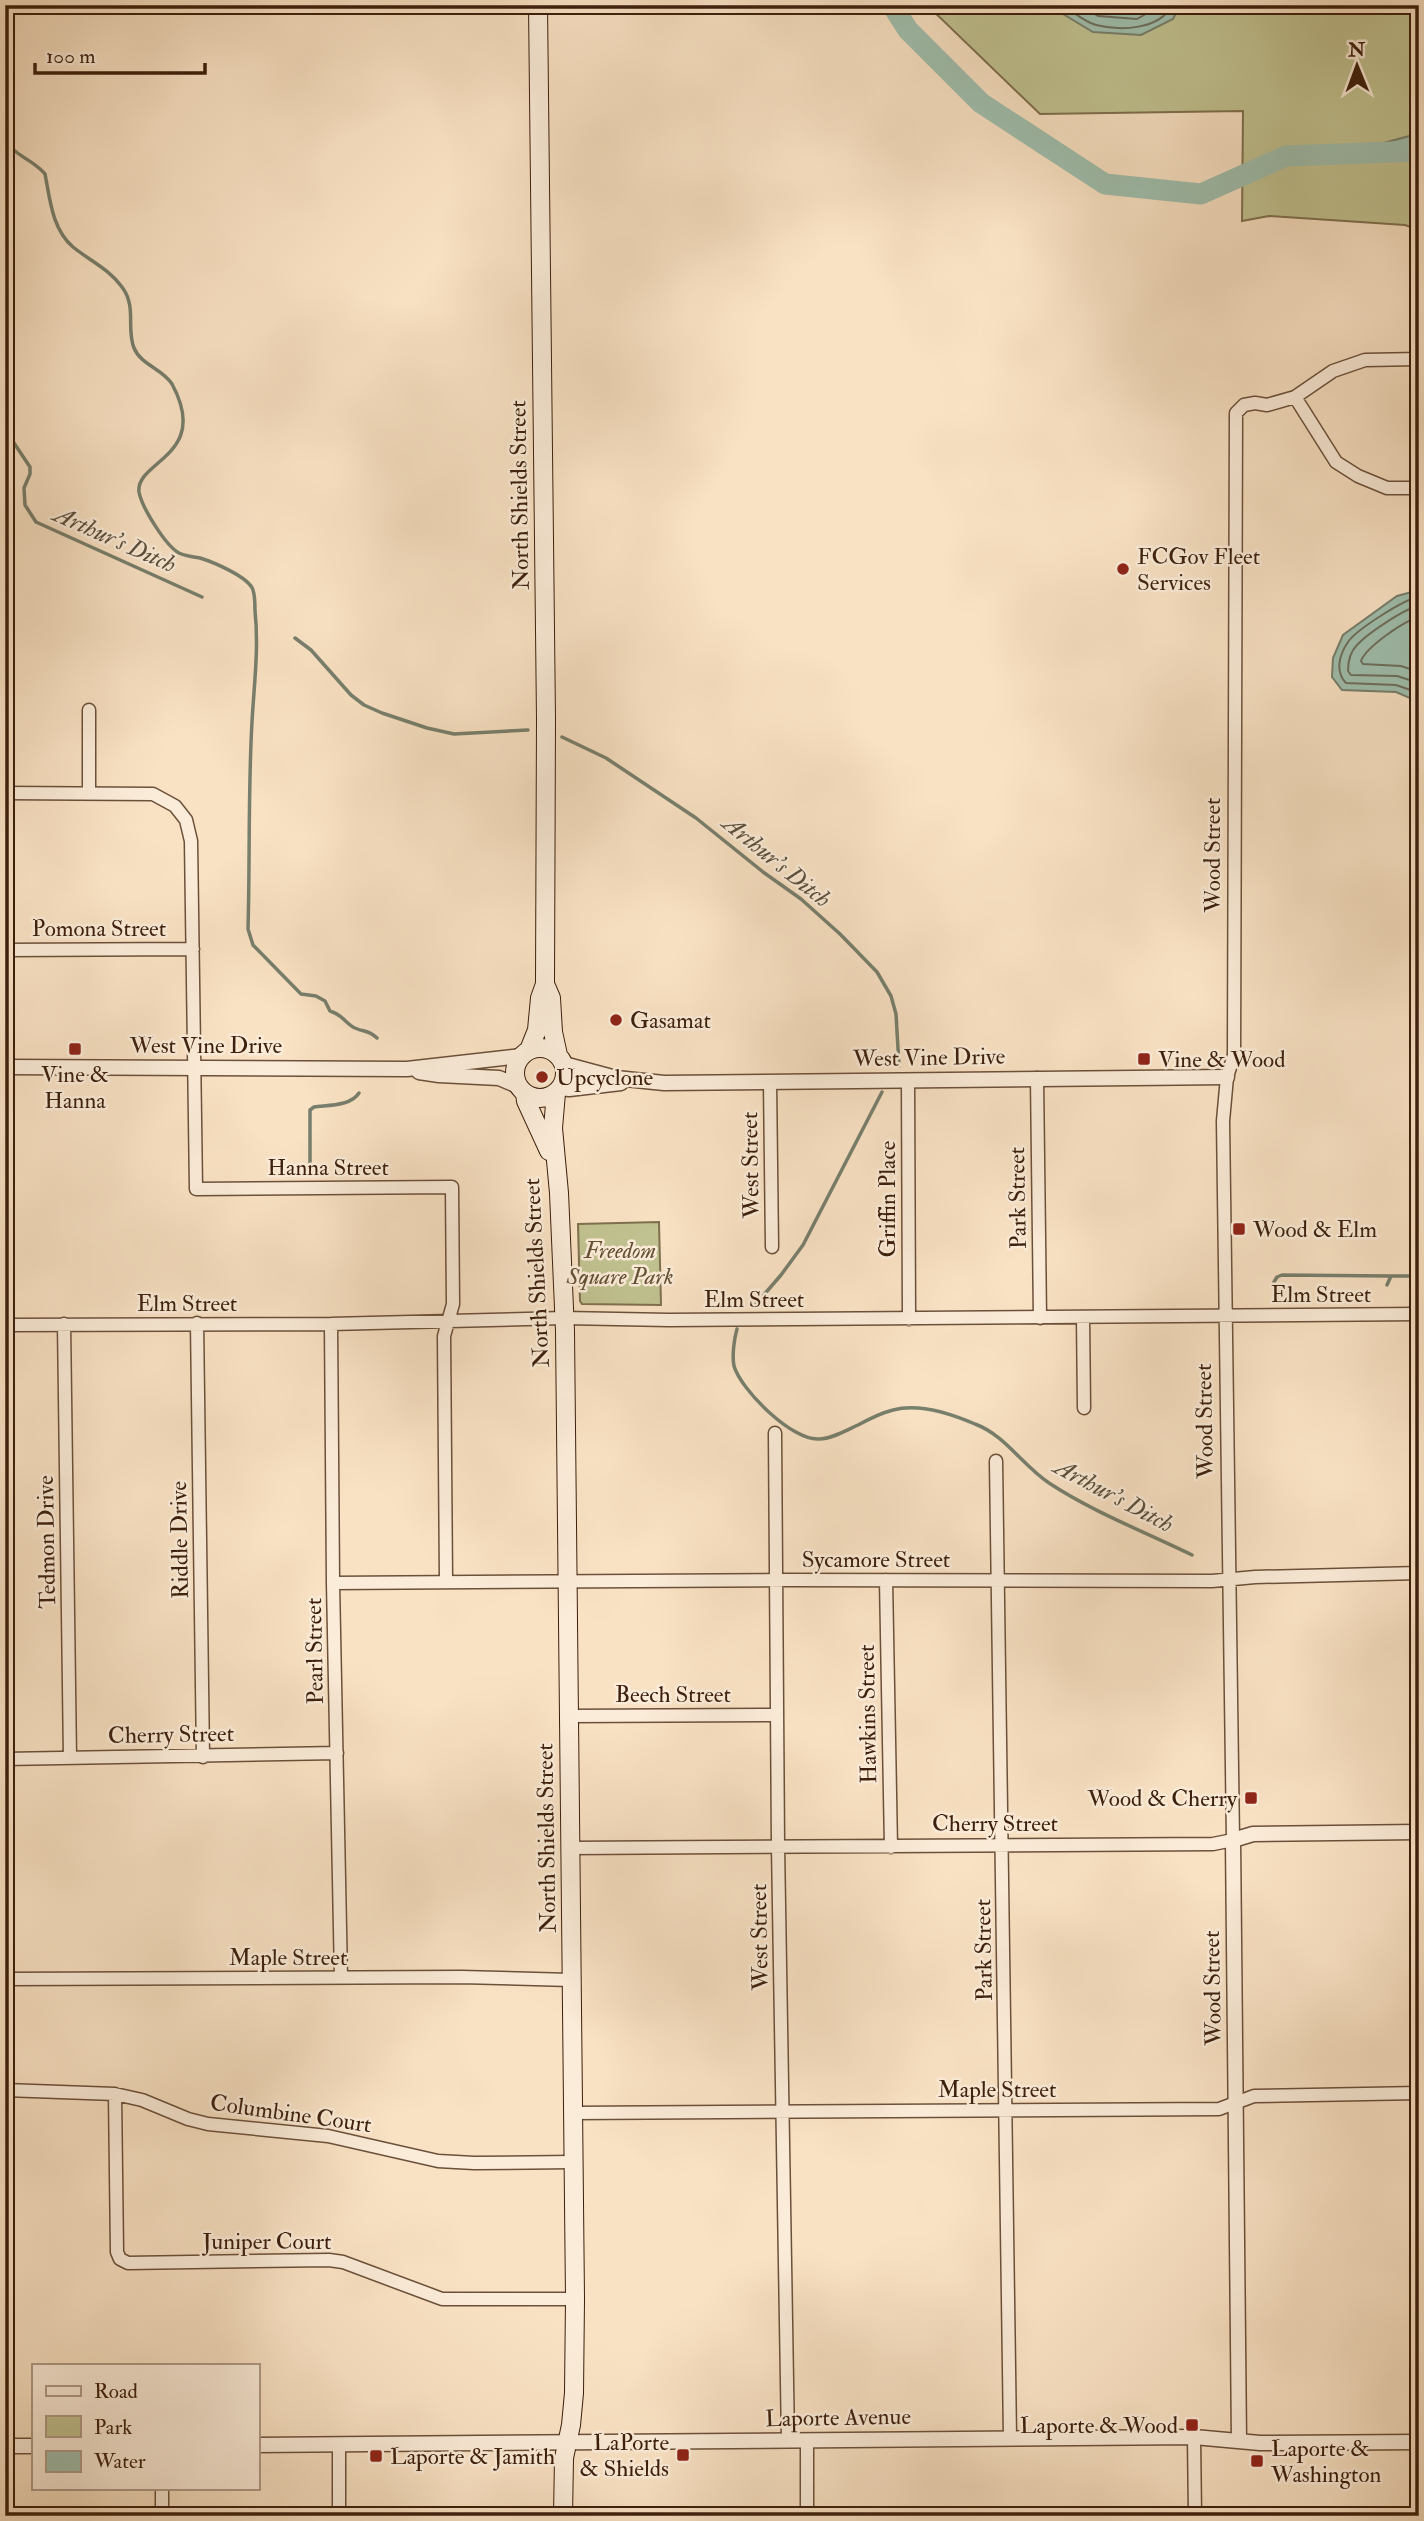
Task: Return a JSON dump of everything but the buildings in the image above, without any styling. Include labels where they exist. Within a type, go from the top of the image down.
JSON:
[{"type":"main road","name":"North Shields Street","points":[[525,1053],[537,1030],[540,998],[545,984],[546,719],[538,5]]},
{"type":"main road","name":"North Shields Street","points":[[545,984],[551,998],[553,1032],[561,1060]]},
{"type":"main road","points":[[542,1048],[561,1060],[565,1075],[558,1091],[541,1098],[522,1090],[514,1074],[525,1053],[542,1048]]},
{"type":"main road","name":"North Shields Street","points":[[522,1090],[554,1160]]},
{"type":"main road","name":"North Shields Street","points":[[558,1091],[553,1116],[564,1318],[575,2299],[574,2393],[564,2458],[563,2516]]},
{"type":"street","points":[[1419,359],[1365,360],[1333,371],[1295,397],[1336,462],[1387,488],[1419,488]]},
{"type":"street","name":"Wood Street","points":[[1239,2441],[1234,1840],[1223,1121],[1227,1077],[1234,1055],[1236,413],[1244,405],[1267,405],[1295,397]]},
{"type":"street","points":[[5,793],[89,793],[89,710]]},
{"type":"street","name":"Hanna Street","points":[[89,793],[153,794],[175,806],[186,820],[190,834],[196,1189],[452,1187],[453,1304],[444,1336],[446,1581]]},
{"type":"street","name":"Pomona Street","points":[[5,950],[192,949]]},
{"type":"street","name":"West Vine Drive","points":[[5,1067],[407,1069],[525,1053]]},
{"type":"street","name":"West Vine Drive","points":[[561,1060],[603,1075],[633,1081]]},
{"type":"street","name":"West Vine Drive","points":[[407,1069],[439,1076],[499,1078],[522,1090]]},
{"type":"street","name":"West Vine Drive","points":[[558,1091],[633,1081],[1227,1077]]},
{"type":"street","name":"Park Street","points":[[1037,1078],[1040,1318]]},
{"type":"street","name":"Griffin Place","points":[[908,1080],[909,1319]]},
{"type":"street","name":"West Street","points":[[770,1082],[772,1247]]},
{"type":"street","name":"Elm Street","points":[[5,1325],[331,1324],[564,1318],[909,1319],[1419,1314]]},
{"type":"street","points":[[1083,1317],[1084,1408]]},
{"type":"street","name":"Riddle Drive","points":[[197,1323],[203,1756]]},
{"type":"street","name":"Tedmon Drive","points":[[64,1324],[70,1758]]},
{"type":"street","name":"Pearl Street","points":[[331,1324],[341,1978]]},
{"type":"street","name":"West Street","points":[[775,1433],[776,1715],[788,2441]]},
{"type":"street","name":"Park Street","points":[[996,1461],[1010,2438]]},
{"type":"street","name":"Sycamore Street","points":[[333,1583],[1228,1580],[1419,1573]]},
{"type":"street","name":"Hawkins Street","points":[[886,1580],[891,1847]]},
{"type":"street","name":"Beech Street","points":[[569,1716],[776,1715]]},
{"type":"street","name":"Cherry Street","points":[[5,1759],[337,1753]]},
{"type":"street","name":"Cherry Street","points":[[570,1848],[1215,1844],[1253,1834],[1419,1832]]},
{"type":"street","name":"Maple Street","points":[[5,1979],[571,1980]]},
{"type":"street","name":"Columbine Court","points":[[5,2090],[115,2094],[142,2099],[188,2119],[208,2124],[328,2136],[438,2161],[573,2162]]},
{"type":"street","name":"Maple Street","points":[[573,2113],[1219,2109],[1254,2096],[1419,2093]]},
{"type":"street","name":"Juniper Court","points":[[115,2094],[117,2252],[120,2259],[128,2263],[329,2260],[343,2262],[442,2299],[575,2299]]},
{"type":"street","points":[[1194,2437],[1195,2516]]},
{"type":"street","name":"Laporte Avenue","points":[[259,2445],[1194,2437],[1239,2441],[1419,2442]]},
{"type":"street","points":[[807,2441],[807,2516]]},
{"type":"street","points":[[339,2444],[339,2516]]},
{"type":"street","points":[[5,2446],[32,2446]]},
{"type":"street","points":[[162,2490],[162,2516]]},
{"type":"green space","points":[[927,5],[1419,5],[1419,230],[1405,225],[1269,216],[1242,221],[1243,111],[1040,114]]},
{"type":"green space","name":"Freedom Square Park","points":[[659,1222],[661,1305],[582,1304],[578,1224]]},
{"type":"water","points":[[1048,5],[1180,5],[1173,19],[1141,35],[1093,32]]},
{"type":"water","points":[[1419,133],[1419,156],[1350,152],[1413,135]]},
{"type":"water","points":[[1419,590],[1419,702],[1396,692],[1342,690],[1332,677],[1333,658],[1343,635],[1397,596]]},
{"type":"waterway","points":[[892,5],[908,30],[981,103],[1105,184],[1201,194],[1286,156],[1419,151]]},
{"type":"waterway","points":[[5,139],[13,150],[45,174],[56,223],[66,240],[111,275],[122,287],[129,302],[134,348],[142,359],[168,379],[182,408],[183,427],[178,442],[141,481],[139,492],[150,516],[161,535],[179,553],[206,560],[230,571],[245,580],[253,590],[256,653],[250,774],[248,929],[253,945],[301,994],[316,996],[325,1001],[330,1011],[377,1038]]},
{"type":"waterway","name":"Arthur's Ditch","points":[[5,424],[30,467],[24,488],[25,505],[36,522],[202,597]]},
{"type":"waterway","name":"Arthur's Ditch","points":[[295,638],[311,650],[351,695],[364,705],[382,713],[454,734],[528,730]]},
{"type":"waterway","name":"Arthur's Ditch","points":[[562,737],[606,758],[696,818],[801,899],[840,934],[877,972],[891,996],[896,1014],[899,1066]]},
{"type":"waterway","name":"Arthur's Ditch","points":[[756,1304],[803,1245],[882,1092]]},
{"type":"waterway","points":[[310,1173],[310,1110],[314,1107],[345,1103],[359,1093]]},
{"type":"waterway","points":[[1274,1282],[1282,1275],[1390,1276]]},
{"type":"waterway","points":[[1387,1285],[1391,1276],[1419,1276]]},
{"type":"waterway","name":"Arthur's Ditch","points":[[737,1329],[733,1357],[739,1376],[757,1400],[795,1432],[819,1439],[829,1438],[880,1414],[903,1408],[946,1413],[996,1435],[1040,1476],[1066,1493],[1192,1555]]},
{"type":"place","name":"FCGov Fleet Services","points":[[1123,569]]},
{"type":"place","name":"Gasamat","points":[[616,1020]]},
{"type":"place","name":"Vine & Hanna","points":[[75,1049]]},
{"type":"place","name":"Vine & Wood","points":[[1144,1059]]},
{"type":"place","name":"Upcyclone","points":[[542,1077]]},
{"type":"place","name":"Wood & Elm","points":[[1239,1229]]},
{"type":"place","name":"Wood & Cherry","points":[[1251,1798]]},
{"type":"place","name":"Laporte & Wood","points":[[1192,2425]]},
{"type":"place","name":"LaPorte & Shields","points":[[683,2455]]},
{"type":"place","name":"Laporte & Jamith","points":[[376,2456]]},
{"type":"place","name":"Laporte & Washington","points":[[1257,2461]]}]
